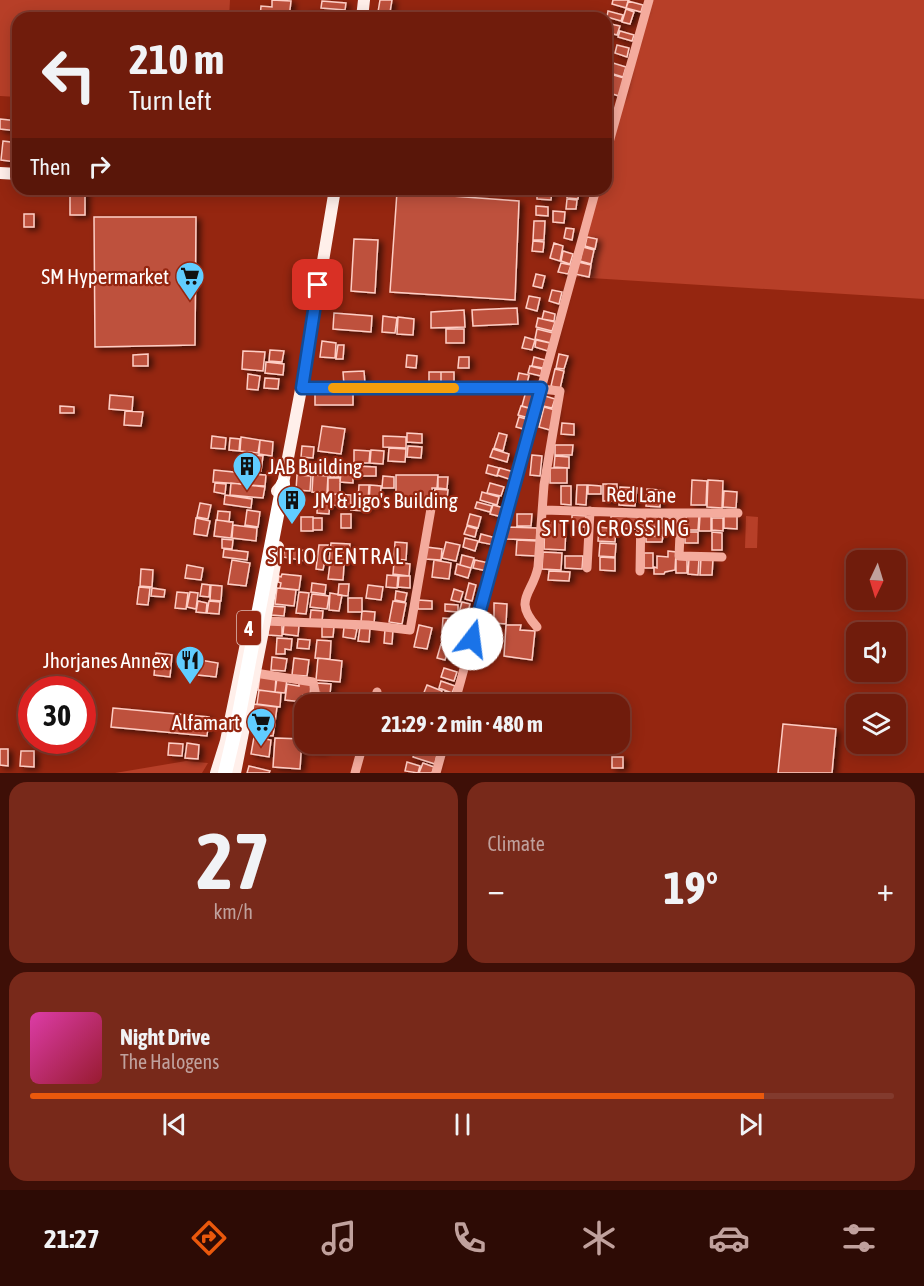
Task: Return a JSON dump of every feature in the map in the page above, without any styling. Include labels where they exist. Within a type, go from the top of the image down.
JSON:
[{"type":"highway","points":[[225,773],[285,488]]},
{"type":"main road","name":"4","points":[[235,773],[265,621],[334,195]]},
{"type":"main road","name":"4","points":[[216,773],[226,741],[277,491],[285,488]]},
{"type":"street","points":[[612,132],[649,0]]},
{"type":"street","points":[[457,694],[594,195]]},
{"type":"street","points":[[302,388],[541,388],[560,391],[544,485],[536,577],[524,602],[527,616],[537,627]]},
{"type":"street","points":[[265,621],[368,625],[410,630],[432,503]]},
{"type":"street","name":"Red Lane","points":[[543,510],[738,513]]},
{"type":"street","points":[[587,568],[590,511]]},
{"type":"street","points":[[640,571],[641,513]]},
{"type":"street","points":[[681,513],[679,556],[722,557]]},
{"type":"street","points":[[255,673],[313,682],[315,694]]},
{"type":"street","points":[[355,773],[360,754]]},
{"type":"street","points":[[436,773],[441,754]]},
{"type":"shaded area","points":[[0,0],[230,0],[229,12],[12,12],[12,97],[0,96]]},
{"type":"shaded area","points":[[653,0],[924,0],[924,299],[575,277],[598,195],[612,195],[612,146]]},
{"type":"shaded area","points":[[746,516],[758,517],[757,548],[745,548]]},
{"type":"shaded area","points":[[186,761],[208,763],[202,773],[115,773]]},
{"type":"building","points":[[272,0],[291,1],[290,12],[260,12],[261,6],[272,7]]},
{"type":"building","points":[[380,0],[392,0],[390,12],[378,12]]},
{"type":"building","points":[[613,0],[629,0],[626,8],[612,4]]},
{"type":"building","points":[[322,1],[346,3],[345,10],[321,8]]},
{"type":"building","points":[[628,1],[643,5],[641,12],[626,8]]},
{"type":"building","points":[[626,9],[634,12],[630,24],[622,22]]},
{"type":"building","points":[[612,12],[623,15],[621,21],[612,18]]},
{"type":"building","points":[[612,24],[620,26],[617,35],[612,34]]},
{"type":"building","points":[[620,31],[634,35],[632,41],[618,37]]},
{"type":"building","points":[[617,45],[629,48],[627,57],[615,53]]},
{"type":"building","points":[[613,63],[626,67],[623,77],[612,74]]},
{"type":"building","points":[[612,75],[624,78],[619,96],[612,94]]},
{"type":"building","points":[[0,119],[12,120],[12,130],[0,129]]},
{"type":"building","points":[[3,141],[12,142],[12,161],[1,160]]},
{"type":"building","points":[[70,195],[85,195],[85,215],[70,215]]},
{"type":"building","points":[[397,195],[438,195],[519,201],[515,300],[390,292]]},
{"type":"building","points":[[537,195],[551,195],[551,200],[537,199]]},
{"type":"building","points":[[567,195],[578,195],[578,199],[567,198]]},
{"type":"building","points":[[567,199],[577,200],[576,209],[566,209]]},
{"type":"building","points":[[536,206],[548,207],[548,216],[536,215]]},
{"type":"building","points":[[553,211],[565,212],[564,223],[553,222]]},
{"type":"building","points":[[24,214],[34,214],[34,227],[24,227]]},
{"type":"building","points":[[94,217],[196,217],[195,345],[95,347]]},
{"type":"building","points":[[534,221],[545,221],[544,240],[533,240]]},
{"type":"building","points":[[566,228],[574,229],[572,240],[564,238]]},
{"type":"building","points":[[587,237],[597,239],[595,249],[585,246]]},
{"type":"building","points":[[354,239],[378,240],[375,293],[351,291]]},
{"type":"building","points":[[533,241],[544,242],[543,252],[532,251]]},
{"type":"building","points":[[554,243],[563,246],[560,261],[550,258]]},
{"type":"building","points":[[583,247],[594,250],[591,264],[580,261]]},
{"type":"building","points":[[563,251],[573,254],[570,264],[561,261]]},
{"type":"building","points":[[578,262],[591,265],[589,277],[575,274]]},
{"type":"building","points":[[561,263],[571,265],[568,274],[558,272]]},
{"type":"building","points":[[536,274],[545,276],[542,288],[533,286]]},
{"type":"building","points":[[552,290],[562,292],[559,304],[549,301]]},
{"type":"building","points":[[529,296],[540,298],[537,311],[526,308]]},
{"type":"building","points":[[517,308],[518,324],[473,326],[472,310]]},
{"type":"building","points":[[464,310],[465,327],[431,328],[431,312]]},
{"type":"building","points":[[544,311],[555,314],[554,321],[542,319]]},
{"type":"building","points":[[334,313],[372,316],[371,332],[333,329]]},
{"type":"building","points":[[383,316],[397,318],[395,333],[382,332]]},
{"type":"building","points":[[398,317],[414,319],[413,335],[397,334]]},
{"type":"building","points":[[538,318],[555,322],[552,331],[536,327]]},
{"type":"building","points":[[446,329],[464,329],[464,343],[446,343]]},
{"type":"building","points":[[537,329],[553,333],[551,343],[535,339]]},
{"type":"building","points":[[525,337],[535,340],[532,350],[522,348]]},
{"type":"building","points":[[536,340],[550,343],[548,351],[535,347]]},
{"type":"building","points":[[322,341],[336,343],[335,358],[320,357]]},
{"type":"building","points":[[338,345],[344,345],[343,359],[336,359]]},
{"type":"building","points":[[270,350],[284,351],[282,362],[269,361]]},
{"type":"building","points":[[243,351],[265,352],[263,371],[242,369]]},
{"type":"building","points":[[148,354],[148,366],[133,366],[133,355]]},
{"type":"building","points":[[559,354],[568,356],[564,369],[556,368]]},
{"type":"building","points":[[407,355],[417,356],[416,368],[406,367]]},
{"type":"building","points":[[459,357],[469,357],[469,368],[458,368]]},
{"type":"building","points":[[534,357],[545,360],[543,368],[532,366]]},
{"type":"building","points":[[266,362],[284,364],[283,375],[265,373]]},
{"type":"building","points":[[530,366],[542,369],[541,376],[528,373]]},
{"type":"building","points":[[555,369],[564,371],[560,389],[551,386]]},
{"type":"building","points":[[364,371],[365,384],[344,385],[343,372]]},
{"type":"building","points":[[429,372],[441,372],[441,383],[429,383]]},
{"type":"building","points":[[441,372],[454,372],[454,383],[441,383]]},
{"type":"building","points":[[519,373],[529,375],[527,384],[517,382]]},
{"type":"building","points":[[248,374],[260,376],[258,390],[247,389]]},
{"type":"building","points":[[265,378],[279,379],[278,389],[264,388]]},
{"type":"building","points":[[526,391],[537,394],[533,409],[522,406]]},
{"type":"building","points":[[353,393],[353,405],[315,405],[315,394]]},
{"type":"building","points":[[110,395],[133,397],[132,411],[109,409]]},
{"type":"building","points":[[545,396],[555,399],[552,408],[543,406]]},
{"type":"building","points":[[60,406],[74,407],[74,413],[60,413]]},
{"type":"building","points":[[521,406],[532,409],[529,418],[518,415]]},
{"type":"building","points":[[544,407],[555,410],[550,430],[539,427]]},
{"type":"building","points":[[125,411],[143,412],[141,426],[124,425]]},
{"type":"building","points":[[519,417],[530,420],[527,430],[516,427]]},
{"type":"building","points":[[562,423],[574,424],[574,435],[561,434]]},
{"type":"building","points":[[322,426],[345,429],[341,454],[318,451]]},
{"type":"building","points":[[407,433],[422,434],[422,443],[407,442]]},
{"type":"building","points":[[499,433],[507,435],[503,451],[494,448]]},
{"type":"building","points":[[212,436],[226,438],[225,449],[211,448]]},
{"type":"building","points":[[383,436],[406,437],[406,448],[383,447]]},
{"type":"building","points":[[241,437],[260,440],[258,453],[240,451]]},
{"type":"building","points":[[230,438],[240,439],[239,451],[229,450]]},
{"type":"building","points":[[260,440],[273,442],[272,456],[259,454]]},
{"type":"building","points":[[555,445],[573,445],[572,455],[555,455]]},
{"type":"building","points":[[302,446],[314,447],[313,458],[301,457]]},
{"type":"building","points":[[408,446],[422,447],[421,458],[407,457]]},
{"type":"building","points":[[389,448],[406,449],[405,462],[388,461]]},
{"type":"building","points":[[493,449],[509,454],[507,462],[490,457]]},
{"type":"building","points":[[354,450],[370,451],[369,463],[354,463]]},
{"type":"building","points":[[371,450],[384,451],[383,464],[370,463]]},
{"type":"building","points":[[254,455],[263,456],[261,471],[252,470]]},
{"type":"building","points":[[532,455],[542,456],[540,476],[530,475]]},
{"type":"building","points":[[555,456],[569,457],[569,468],[554,467]]},
{"type":"building","points":[[313,463],[329,464],[328,475],[312,474]]},
{"type":"building","points":[[330,463],[340,463],[339,477],[330,477]]},
{"type":"building","points":[[488,465],[499,468],[497,476],[486,473]]},
{"type":"building","points":[[355,466],[376,467],[376,476],[355,476]]},
{"type":"building","points":[[500,468],[514,472],[512,480],[497,475]]},
{"type":"building","points":[[550,468],[567,468],[567,483],[550,483]]},
{"type":"building","points":[[214,470],[243,473],[242,484],[213,482]]},
{"type":"building","points":[[341,473],[353,474],[353,483],[340,482]]},
{"type":"building","points":[[248,474],[266,475],[265,486],[247,485]]},
{"type":"building","points":[[297,475],[311,476],[310,491],[296,490]]},
{"type":"building","points":[[313,475],[328,476],[327,493],[312,492]]},
{"type":"building","points":[[396,475],[438,475],[437,488],[432,488],[432,499],[396,499]]},
{"type":"building","points":[[383,476],[394,477],[394,488],[382,488]]},
{"type":"building","points":[[438,477],[448,477],[447,489],[438,488]]},
{"type":"building","points":[[328,478],[340,478],[340,494],[328,494]]},
{"type":"building","points":[[692,480],[707,481],[706,505],[691,505]]},
{"type":"building","points":[[708,480],[723,481],[722,508],[707,507]]},
{"type":"building","points":[[215,483],[226,484],[225,494],[214,492]]},
{"type":"building","name":"JAB Building","points":[[231,483],[265,487],[263,498],[230,495]]},
{"type":"building","points":[[490,483],[504,487],[501,496],[487,493]]},
{"type":"building","points":[[603,484],[617,484],[617,501],[603,501]]},
{"type":"building","points":[[359,485],[369,485],[368,502],[358,501]]},
{"type":"building","points":[[370,485],[381,486],[380,505],[369,504]]},
{"type":"building","points":[[577,485],[587,485],[586,505],[576,504]]},
{"type":"building","points":[[588,485],[601,486],[601,494],[588,494]]},
{"type":"building","points":[[561,486],[571,486],[571,505],[561,504]]},
{"type":"building","points":[[620,487],[637,488],[635,506],[619,505]]},
{"type":"building","points":[[435,489],[448,490],[447,498],[434,497]]},
{"type":"building","points":[[647,489],[660,490],[660,507],[646,506]]},
{"type":"building","points":[[724,491],[737,492],[736,508],[723,507]]},
{"type":"building","points":[[482,492],[499,497],[497,505],[480,500]]},
{"type":"building","points":[[331,494],[351,495],[351,506],[330,505]]},
{"type":"building","points":[[225,495],[252,499],[251,508],[224,504]]},
{"type":"building","points":[[318,496],[330,497],[329,514],[317,513]]},
{"type":"building","points":[[352,502],[368,503],[368,511],[351,510]]},
{"type":"building","points":[[477,502],[492,506],[490,512],[475,508]]},
{"type":"building","points":[[200,503],[211,505],[208,519],[197,517]]},
{"type":"building","points":[[493,505],[504,508],[502,517],[490,514]]},
{"type":"building","points":[[247,510],[260,512],[258,527],[245,525]]},
{"type":"building","points":[[218,511],[230,512],[229,522],[217,520]]},
{"type":"building","points":[[341,514],[351,514],[351,528],[341,528]]},
{"type":"building","points":[[470,514],[481,517],[478,528],[467,525]]},
{"type":"building","points":[[517,514],[532,514],[531,526],[517,526]]},
{"type":"building","points":[[572,515],[586,516],[586,527],[572,527]]},
{"type":"building","points":[[686,515],[699,515],[698,530],[686,530]]},
{"type":"building","points":[[724,515],[737,515],[737,529],[724,528]]},
{"type":"building","points":[[611,516],[638,517],[637,529],[611,528]]},
{"type":"building","points":[[645,516],[662,517],[662,527],[645,526]]},
{"type":"building","points":[[700,516],[711,516],[711,531],[699,531]]},
{"type":"building","points":[[301,517],[313,517],[313,531],[301,531]]},
{"type":"building","points":[[196,518],[210,521],[207,536],[194,534]]},
{"type":"building","points":[[313,518],[322,518],[322,530],[313,530]]},
{"type":"building","points":[[666,518],[676,518],[676,528],[666,528]]},
{"type":"building","points":[[712,518],[723,518],[723,531],[712,530]]},
{"type":"building","points":[[216,520],[233,522],[231,538],[214,536]]},
{"type":"building","points":[[545,522],[566,523],[565,550],[544,549]]},
{"type":"building","points":[[233,525],[257,528],[256,541],[232,538]]},
{"type":"building","points":[[467,526],[477,529],[475,537],[464,534]]},
{"type":"building","points":[[506,527],[537,528],[537,540],[506,539]]},
{"type":"building","points":[[599,527],[616,529],[615,542],[598,541]]},
{"type":"building","points":[[646,528],[663,528],[663,535],[646,534]]},
{"type":"building","points":[[685,532],[698,532],[698,543],[685,543]]},
{"type":"building","points":[[712,532],[722,533],[722,550],[712,550]]},
{"type":"building","points":[[481,534],[496,538],[494,545],[479,542]]},
{"type":"building","points":[[646,536],[663,536],[662,542],[646,542]]},
{"type":"building","points":[[465,538],[478,541],[475,551],[463,547]]},
{"type":"building","points":[[222,539],[233,540],[232,549],[222,548]]},
{"type":"building","points":[[517,540],[537,541],[536,556],[516,555]]},
{"type":"building","points":[[395,542],[407,543],[406,560],[394,559]]},
{"type":"building","points":[[446,542],[460,545],[456,561],[442,558]]},
{"type":"building","points":[[331,543],[350,544],[348,564],[329,562]]},
{"type":"building","points":[[600,543],[616,544],[615,557],[599,556]]},
{"type":"building","points":[[319,545],[328,545],[323,570],[316,569]]},
{"type":"building","points":[[285,547],[307,551],[305,561],[283,557]]},
{"type":"building","points":[[426,547],[442,549],[441,560],[425,559]]},
{"type":"building","points":[[224,549],[248,552],[247,560],[223,557]]},
{"type":"building","points":[[668,551],[676,552],[675,570],[664,574],[654,574],[654,567],[657,568],[657,556],[668,557]]},
{"type":"building","points":[[543,552],[562,553],[561,570],[542,569]]},
{"type":"building","points":[[644,553],[653,553],[653,568],[644,568]]},
{"type":"building","points":[[462,555],[474,558],[471,568],[460,565]]},
{"type":"building","points":[[565,556],[583,556],[582,569],[565,568]]},
{"type":"building","points":[[600,557],[615,558],[615,571],[600,570]]},
{"type":"building","points":[[701,558],[713,559],[712,575],[700,575]]},
{"type":"building","points":[[676,559],[687,560],[687,573],[676,573]]},
{"type":"building","points":[[689,559],[699,559],[698,575],[688,574]]},
{"type":"building","points":[[232,560],[250,563],[246,586],[228,584]]},
{"type":"building","points":[[434,560],[451,563],[449,579],[432,577]]},
{"type":"building","points":[[475,560],[489,563],[487,571],[473,568]]},
{"type":"building","points":[[394,562],[410,564],[409,576],[393,574]]},
{"type":"building","points":[[330,564],[344,565],[343,580],[328,579]]},
{"type":"building","points":[[457,564],[471,568],[468,578],[455,574]]},
{"type":"building","points":[[187,565],[203,568],[201,580],[185,578]]},
{"type":"building","points":[[141,569],[153,570],[152,587],[140,586]]},
{"type":"building","points":[[549,571],[570,572],[569,581],[548,580]]},
{"type":"building","points":[[282,574],[301,576],[299,590],[280,588],[281,583],[278,582]]},
{"type":"building","points":[[387,575],[398,576],[397,588],[386,587]]},
{"type":"building","points":[[399,576],[410,576],[410,588],[398,587]]},
{"type":"building","points":[[312,583],[326,585],[325,594],[311,592]]},
{"type":"building","points":[[469,583],[476,585],[472,601],[465,599]]},
{"type":"building","points":[[202,584],[210,585],[209,597],[200,596]]},
{"type":"building","points":[[339,584],[349,584],[348,596],[338,595]]},
{"type":"building","points":[[211,585],[222,586],[221,601],[210,600]]},
{"type":"building","points":[[368,585],[383,587],[381,600],[366,598]]},
{"type":"building","points":[[139,587],[150,588],[148,605],[137,604]]},
{"type":"building","points":[[152,588],[165,590],[164,597],[151,596]]},
{"type":"building","points":[[277,588],[296,590],[294,606],[275,604]]},
{"type":"building","points":[[454,589],[463,592],[460,602],[451,600]]},
{"type":"building","points":[[396,591],[407,593],[405,602],[395,600]]},
{"type":"building","points":[[177,592],[188,593],[186,609],[175,608]]},
{"type":"building","points":[[190,592],[198,593],[196,609],[187,607]]},
{"type":"building","points":[[299,592],[309,593],[306,614],[296,613]]},
{"type":"building","points":[[330,593],[342,595],[339,611],[329,610]]},
{"type":"building","points":[[312,594],[329,596],[327,609],[310,607]]},
{"type":"building","points":[[348,598],[362,598],[362,612],[348,612]]},
{"type":"building","points":[[418,600],[432,601],[432,609],[418,609]]},
{"type":"building","points":[[198,601],[207,603],[206,613],[196,612]]},
{"type":"building","points":[[209,601],[220,602],[219,614],[207,613]]},
{"type":"building","points":[[393,601],[406,603],[402,624],[389,622]]},
{"type":"building","points":[[462,602],[470,604],[467,615],[459,613]]},
{"type":"building","points":[[494,603],[507,604],[506,624],[494,623]]},
{"type":"building","points":[[445,604],[458,605],[458,612],[445,611]]},
{"type":"building","points":[[271,606],[285,607],[284,616],[271,615]]},
{"type":"building","points":[[311,610],[323,611],[322,621],[310,620]]},
{"type":"building","points":[[362,611],[375,612],[374,623],[361,622]]},
{"type":"building","points":[[443,618],[456,619],[455,633],[442,632]]},
{"type":"building","points":[[269,622],[282,622],[282,636],[268,635]]},
{"type":"building","points":[[284,624],[299,625],[298,636],[283,634]]},
{"type":"building","points":[[419,625],[432,628],[427,649],[414,647]]},
{"type":"building","points":[[506,625],[521,625],[520,630],[535,631],[532,660],[504,656]]},
{"type":"building","points":[[322,626],[334,626],[333,637],[322,637]]},
{"type":"building","points":[[344,627],[357,629],[355,639],[343,637]]},
{"type":"building","points":[[360,627],[370,628],[369,642],[358,641]]},
{"type":"building","points":[[385,629],[393,629],[392,644],[384,643]]},
{"type":"building","points":[[277,638],[292,639],[291,650],[285,649],[285,654],[276,654]]},
{"type":"building","points":[[298,639],[310,640],[309,649],[297,648]]},
{"type":"building","points":[[317,640],[331,641],[330,659],[315,658]]},
{"type":"building","points":[[441,644],[449,647],[445,660],[437,658]]},
{"type":"building","points":[[156,653],[172,655],[170,677],[154,675]]},
{"type":"building","points":[[272,657],[287,659],[285,671],[271,670]]},
{"type":"building","points":[[294,658],[309,660],[307,676],[292,675]]},
{"type":"building","points":[[318,658],[342,661],[340,682],[316,680]]},
{"type":"building","points":[[184,659],[198,661],[197,669],[183,666]]},
{"type":"building","points":[[200,660],[218,663],[216,677],[198,675]]},
{"type":"building","points":[[444,668],[457,672],[454,681],[441,677]]},
{"type":"building","points":[[260,675],[276,677],[275,692],[258,690]]},
{"type":"building","points":[[277,678],[287,679],[285,693],[275,692]]},
{"type":"building","points":[[441,681],[455,686],[452,693],[439,688]]},
{"type":"building","points":[[299,683],[311,684],[310,694],[294,694],[294,701],[285,700],[287,684],[299,686]]},
{"type":"building","points":[[317,683],[331,684],[330,694],[316,692]]},
{"type":"building","points":[[427,685],[442,691],[441,694],[423,694]]},
{"type":"building","points":[[259,690],[281,693],[280,707],[257,704]]},
{"type":"building","points":[[253,704],[277,707],[275,722],[252,720]]},
{"type":"building","points":[[113,708],[209,717],[207,736],[111,727]]},
{"type":"building","points":[[255,721],[275,723],[273,736],[254,734]]},
{"type":"building","points":[[783,724],[836,729],[832,773],[778,773]]},
{"type":"building","name":"Alfamart","points":[[254,737],[271,740],[269,757],[251,754]]},
{"type":"building","points":[[275,738],[294,739],[294,754],[301,754],[300,769],[273,767]]},
{"type":"building","points":[[169,743],[183,744],[182,756],[168,755]]},
{"type":"building","points":[[187,743],[199,745],[198,759],[185,758]]},
{"type":"building","points":[[0,749],[8,749],[8,766],[0,765]]},
{"type":"building","points":[[21,754],[34,754],[34,767],[20,766]]},
{"type":"building","points":[[414,754],[437,755],[435,764],[413,757]]},
{"type":"building","points":[[612,757],[623,757],[623,768],[612,768]]},
{"type":"building","points":[[407,762],[420,766],[418,773],[405,771]]},
{"type":"building","points":[[423,763],[434,767],[432,773],[419,773]]},
{"type":"building","points":[[249,766],[270,771],[269,773],[247,773]]},
{"type":"slow traffic","points":[[333,388],[454,388]]},
{"type":"place","name":"SM Hypermarket","points":[[190,302]]},
{"type":"place","name":"JAB Building","points":[[247,492]]},
{"type":"place","name":"JM & Jigo's Building","points":[[292,526]]},
{"type":"place","name":"Jhorjanes Annex","points":[[190,686]]},
{"type":"place","name":"Alfamart","points":[[261,748]]},
{"type":"district","name":"SITIO CROSSING","points":[[616,528]]},
{"type":"district","name":"SITIO CENTRAL","points":[[336,556]]},
{"type":"route","points":[[318,285],[302,388],[541,388],[472,639]]}]
